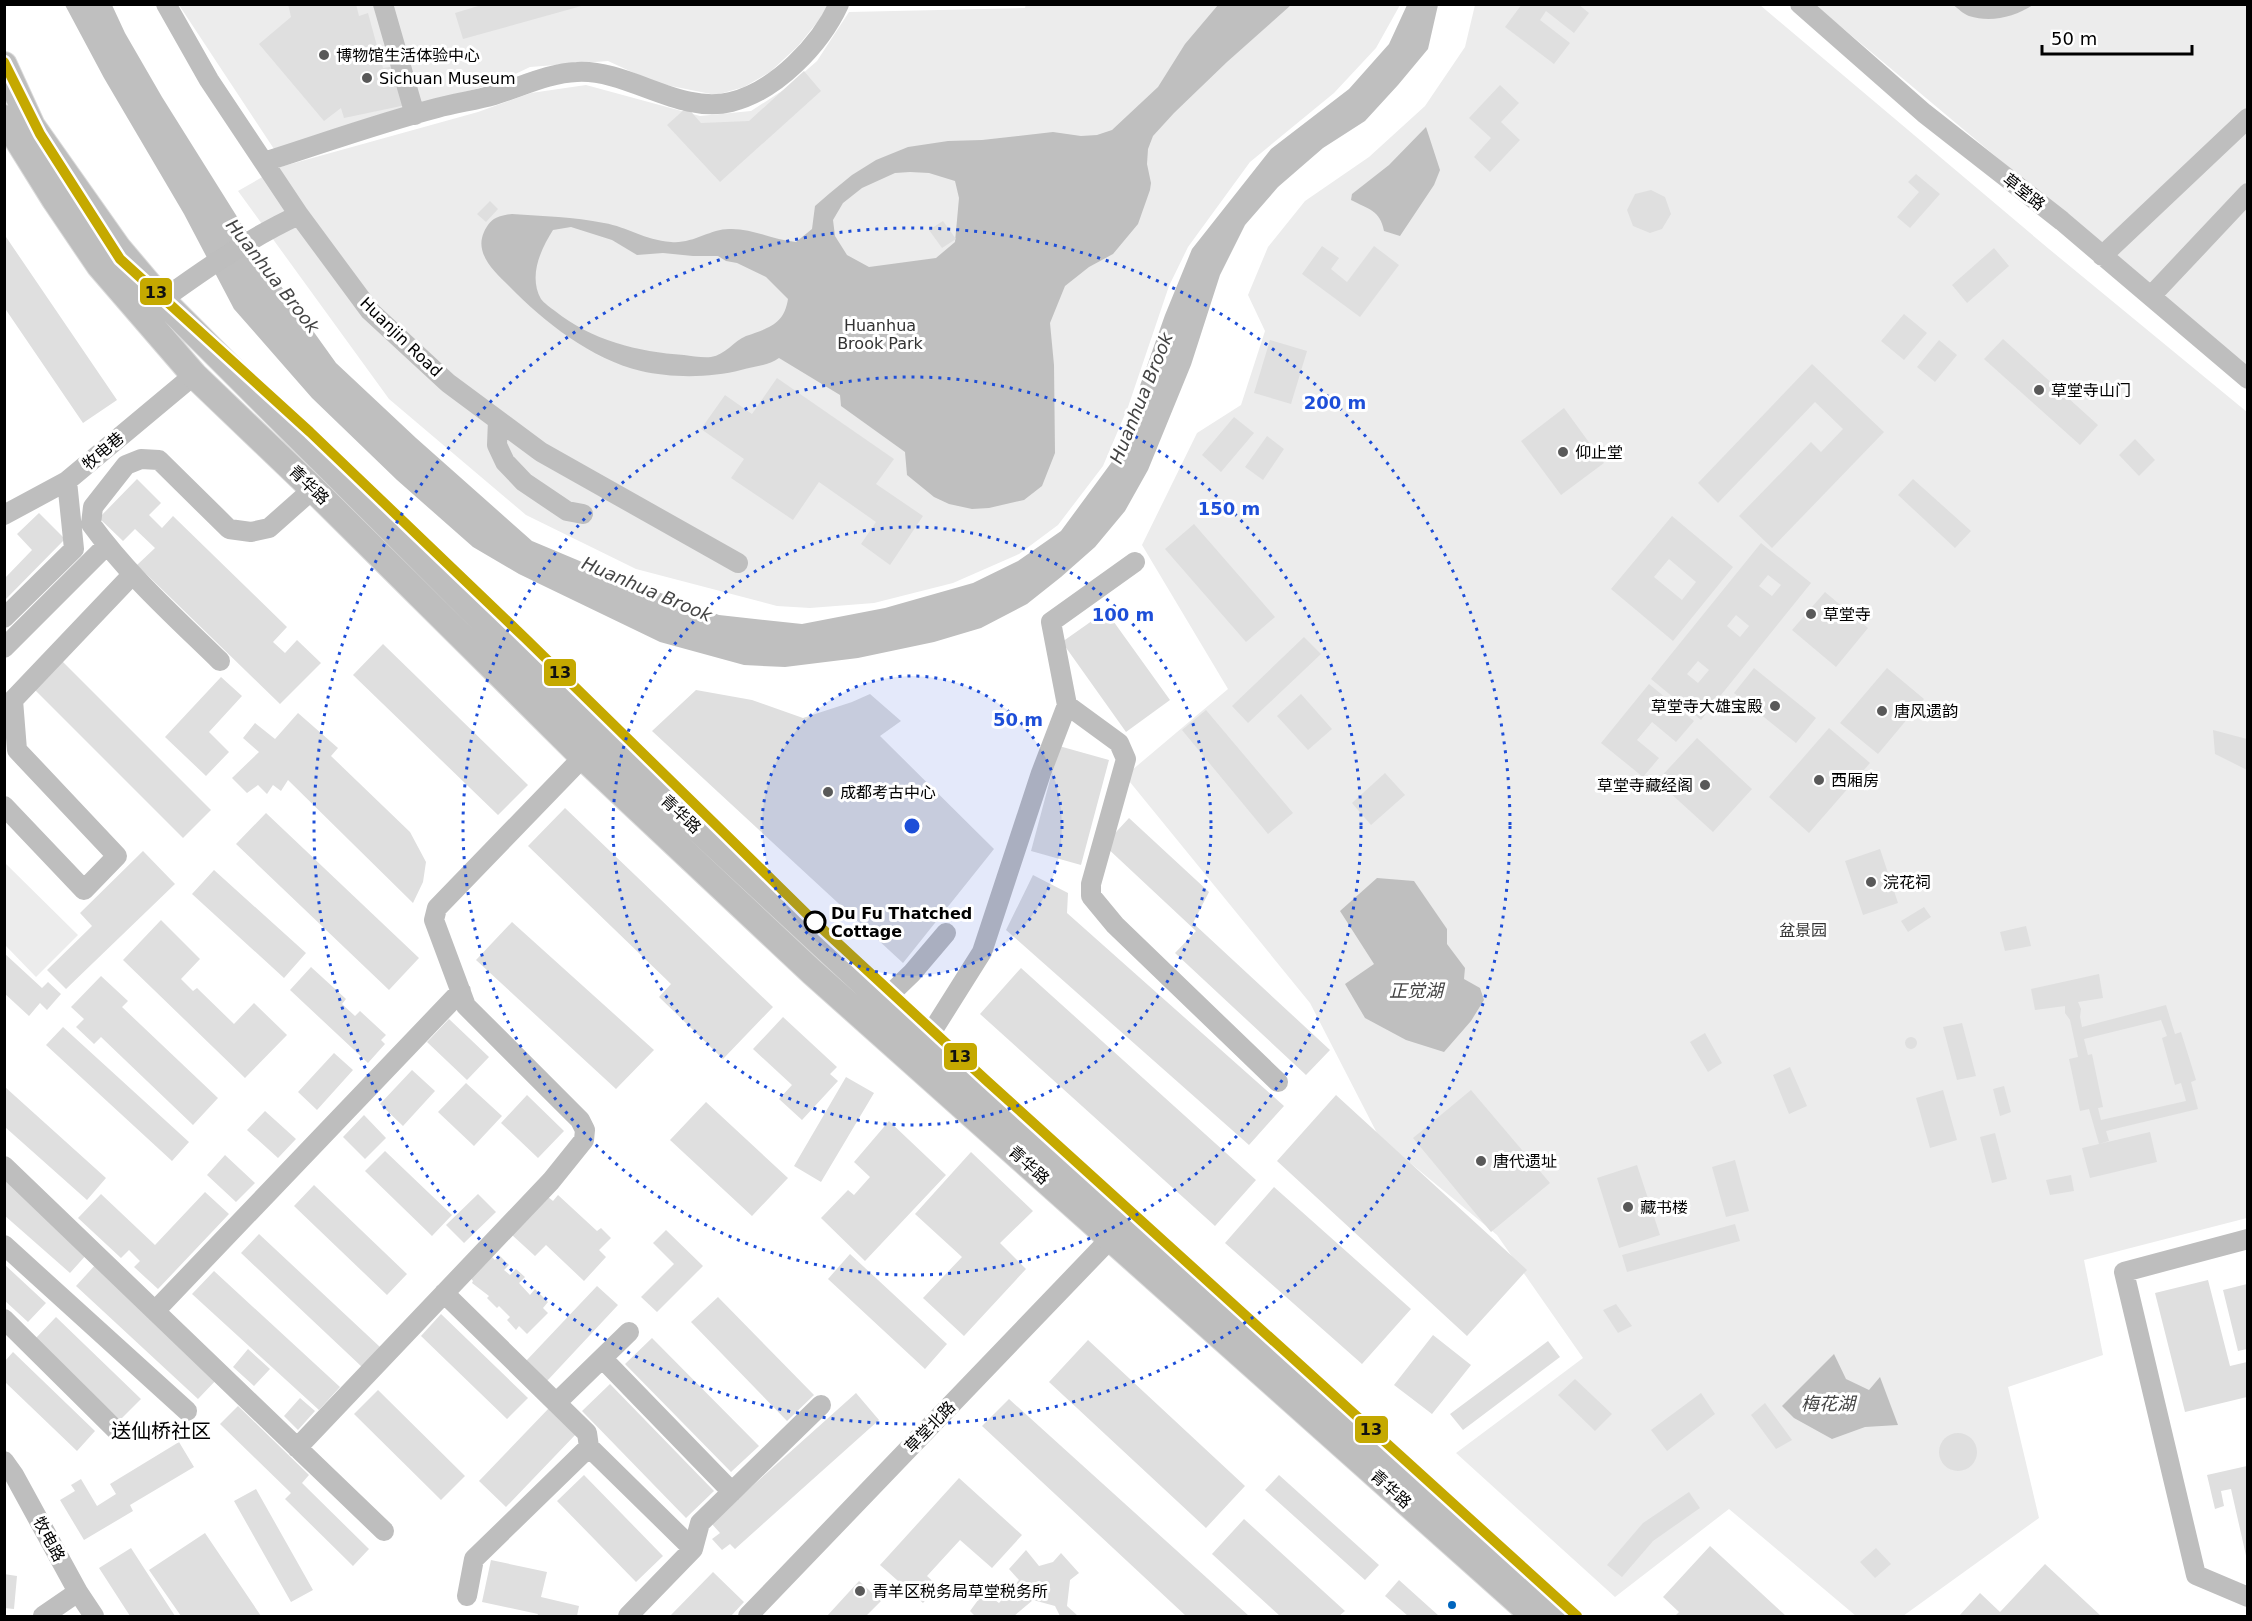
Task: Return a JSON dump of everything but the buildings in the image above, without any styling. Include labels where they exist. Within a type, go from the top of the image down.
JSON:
[{"type":"main road","name":"青华路","points":[[4,65],[32,126],[118,248],[162,300],[602,740],[926,1041],[1566,1617]]},
{"type":"main road","name":"青华路","points":[[4,118],[99,265],[194,375],[313,489],[583,757],[812,972],[1534,1617]]},
{"type":"street","name":"Huanjin Road","points":[[165,4],[209,80],[264,162],[290,219],[370,311],[448,383],[541,452],[738,563]]},
{"type":"street","points":[[383,4],[415,115]]},
{"type":"street","points":[[264,162],[415,115],[493,95],[544,78],[576,72],[598,72],[691,101],[710,104],[732,102],[769,85],[804,56],[831,22],[839,4]]},
{"type":"street","name":"草堂路","points":[[1800,4],[1924,113],[2151,296],[2247,379]]},
{"type":"street","points":[[2102,256],[2247,118]]},
{"type":"street","points":[[2151,296],[2247,193]]},
{"type":"street","points":[[162,300],[194,277],[290,219]]},
{"type":"street","name":"牧电巷","points":[[4,515],[67,481],[194,375]]},
{"type":"street","points":[[498,420],[497,445],[505,462],[524,482],[567,511],[583,513]]},
{"type":"street","points":[[220,661],[132,575],[107,545],[91,525],[93,507],[126,465],[141,459],[159,460],[229,529],[251,532],[269,528],[313,489]]},
{"type":"street","points":[[4,618],[74,549],[67,481]]},
{"type":"street","points":[[4,648],[107,545]]},
{"type":"street","points":[[926,1041],[982,952],[1041,773],[1067,705],[1051,622],[1135,562]]},
{"type":"street","points":[[4,806],[84,890],[117,856],[17,750],[13,700],[132,575]]},
{"type":"street","points":[[1067,705],[1119,743],[1126,759],[1091,884],[1091,896],[1115,925],[1278,1082]]},
{"type":"street","points":[[297,1448],[551,1181],[584,1140],[585,1130],[580,1120],[466,1006],[434,920],[437,908],[583,757]]},
{"type":"street","points":[[883,1001],[912,973],[946,933]]},
{"type":"street","points":[[155,1311],[461,991]]},
{"type":"street","points":[[4,1166],[384,1532]]},
{"type":"street","name":"草堂北路","points":[[748,1617],[1111,1238]]},
{"type":"street","points":[[2247,1239],[2124,1272],[2196,1575],[2247,1597]]},
{"type":"street","points":[[4,1245],[187,1411]]},
{"type":"street","points":[[444,1293],[587,1433],[589,1447],[693,1549]]},
{"type":"street","points":[[4,1319],[117,1431]]},
{"type":"street","points":[[556,1403],[629,1332]]},
{"type":"street","points":[[603,1359],[732,1492]]},
{"type":"street","points":[[628,1617],[693,1549],[699,1523],[821,1405]]},
{"type":"street","points":[[467,1596],[474,1559],[589,1447]]},
{"type":"street","name":"牧电路","points":[[4,1461],[94,1617]]},
{"type":"street","points":[[43,1617],[78,1592]]},
{"type":"green space","name":"Huanhua Brook Park","points":[[1026,4],[1400,5],[1376,48],[1334,93],[1250,162],[1188,247],[1169,286],[1128,407],[1103,466],[1058,525],[1019,554],[953,583],[874,603],[810,608],[777,606],[636,569],[526,515],[389,399],[238,191],[280,167],[478,112],[531,93],[586,85],[700,116],[751,111],[785,89],[817,61],[849,12],[1025,8]]},
{"type":"green space","name":"Sichuan Museum","points":[[179,5],[829,5],[798,46],[770,72],[744,87],[716,95],[656,83],[608,61],[530,67],[494,84],[274,149]]},
{"type":"green space","name":"盆景园","points":[[1475,5],[1760,5],[2049,249],[2247,412],[2247,1218],[2084,1260],[2103,1355],[2008,1387],[2039,1518],[1903,1616],[1856,1616],[1729,1509],[1615,1597],[1456,1453],[1583,1358],[1497,1235],[1379,1137],[1310,1003],[1125,776],[1228,689],[1142,545],[1197,433],[1241,405],[1265,331],[1248,295],[1268,247],[1305,201],[1369,157],[1425,106],[1465,47]]},
{"type":"green space","points":[[1815,5],[2247,5],[2247,367]]},
{"type":"green space","points":[[4,862],[78,935],[36,977],[5,945]]},
{"type":"water","name":"Huanhua Brook","points":[[65,5],[112,5],[125,33],[162,97],[278,282],[336,363],[532,541],[613,575],[719,615],[802,624],[885,608],[973,583],[1018,561],[1061,531],[1114,459],[1165,315],[1192,249],[1271,149],[1349,89],[1389,44],[1407,5],[1438,5],[1428,49],[1398,85],[1365,121],[1323,148],[1278,187],[1245,225],[1220,275],[1191,365],[1148,470],[1125,511],[1095,547],[1027,604],[981,628],[934,642],[858,658],[785,667],[744,665],[660,642],[519,574],[473,547],[397,480],[312,398],[234,309],[184,214],[104,78]]},
{"type":"water","points":[[1218,5],[1291,5],[1227,62],[1153,136],[1148,149],[1147,164],[1150,190],[1138,224],[1113,254],[1089,267],[1065,286],[1050,323],[1054,365],[1055,453],[1042,486],[1024,500],[989,508],[972,509],[949,504],[934,497],[907,475],[905,452],[841,406],[840,395],[779,358],[766,364],[729,373],[691,376],[641,371],[604,358],[569,338],[537,313],[498,275],[484,255],[482,240],[489,224],[495,218],[512,214],[593,221],[671,242],[687,241],[715,231],[738,229],[796,242],[812,229],[815,206],[830,193],[852,175],[876,160],[908,147],[948,141],[982,140],[1053,132],[1081,136],[1097,135],[1112,130],[1158,87],[1185,44]],"holes":[[[895,173],[929,173],[955,181],[959,198],[955,242],[936,258],[869,267],[847,255],[835,236],[833,220],[843,203],[862,188]],[[571,227],[612,240],[637,255],[663,253],[718,256],[726,261],[737,263],[766,277],[788,299],[786,308],[779,320],[768,328],[742,338],[721,354],[711,357],[650,351],[600,337],[569,321],[541,299],[537,290],[538,263],[549,237],[553,230]]]},
{"type":"water","points":[[1953,5],[2033,5],[2010,16],[1986,19],[1967,15]]},
{"type":"water","points":[[1426,127],[1440,170],[1434,185],[1400,236],[1384,231],[1376,214],[1351,200],[1352,194],[1389,165]]},
{"type":"water","name":"正觉湖","points":[[1377,878],[1414,881],[1447,929],[1447,944],[1465,968],[1464,979],[1480,988],[1484,1000],[1471,1021],[1444,1052],[1406,1040],[1365,1018],[1345,984],[1374,964],[1340,911]]},
{"type":"water","name":"梅花湖","points":[[1834,1354],[1846,1379],[1869,1390],[1880,1377],[1898,1425],[1865,1427],[1832,1439],[1794,1418],[1782,1406]]},
{"type":"transit line","name":"13","points":[[4,62],[40,134],[120,259],[310,432],[525,638],[815,922],[1577,1616]]},
{"type":"place","name":"博物馆生活体验中心","points":[[324,55]]},
{"type":"place","name":"Sichuan Museum","points":[[367,78]]},
{"type":"place","name":"草堂寺山门","points":[[2039,390]]},
{"type":"place","name":"仰止堂","points":[[1563,452]]},
{"type":"place","name":"草堂寺","points":[[1811,614]]},
{"type":"place","name":"草堂寺大雄宝殿","points":[[1775,706]]},
{"type":"place","name":"唐风遗韵","points":[[1882,711]]},
{"type":"place","name":"西厢房","points":[[1819,780]]},
{"type":"place","name":"草堂寺藏经阁","points":[[1705,785]]},
{"type":"place","name":"成都考古中心","points":[[828,792]]},
{"type":"place","name":"浣花祠","points":[[1871,882]]},
{"type":"place","name":"Du Fu Thatched Cottage","points":[[815,922]]},
{"type":"place","name":"唐代遗址","points":[[1481,1161]]},
{"type":"place","name":"藏书楼","points":[[1628,1207]]},
{"type":"place","name":"青羊区税务局草堂税务所","points":[[860,1591]]},
{"type":"district","name":"送仙桥社区","points":[[161,1431]]}]
